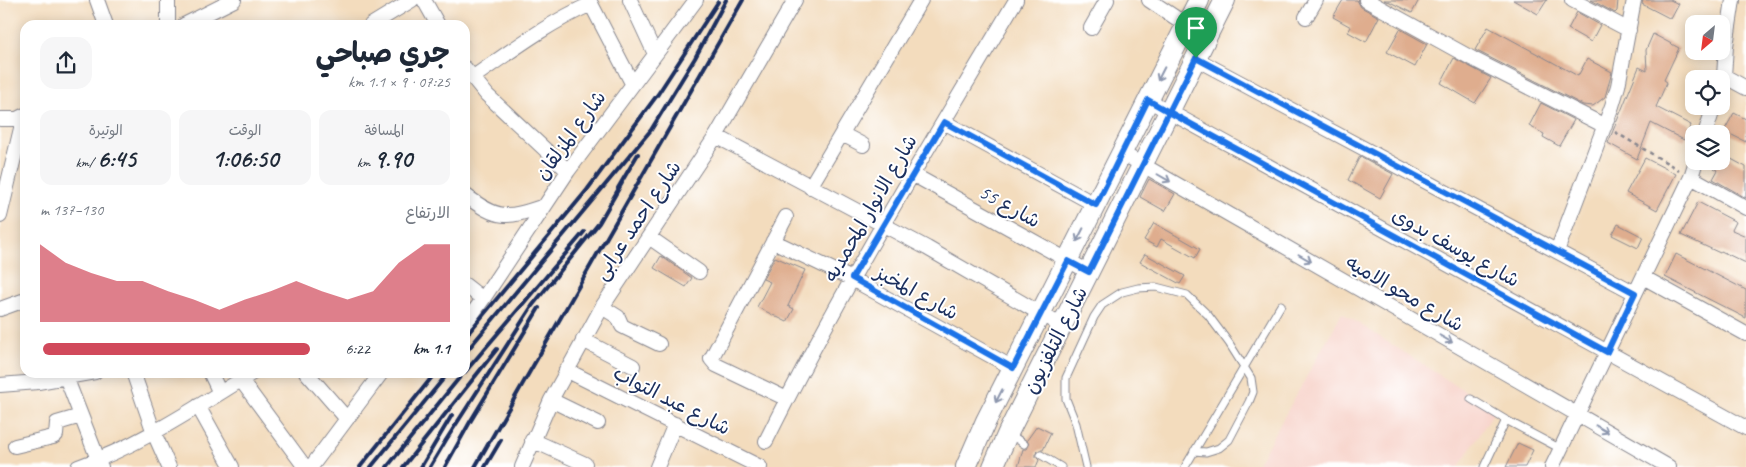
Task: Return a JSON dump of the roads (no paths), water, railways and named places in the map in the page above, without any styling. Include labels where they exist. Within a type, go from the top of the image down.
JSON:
[{"type":"main road","name":"شارع التلفزيون","points":[[966,467],[986,421],[1199,0]]},
{"type":"main road","name":"شارع التلفزيون","points":[[993,467],[1016,438],[1062,326],[1225,0]]},
{"type":"main road","points":[[986,421],[1016,438]]},
{"type":"street","points":[[97,0],[104,20]]},
{"type":"street","points":[[168,0],[168,20]]},
{"type":"street","points":[[196,20],[234,0]]},
{"type":"street","points":[[379,20],[412,0]]},
{"type":"street","points":[[424,0],[435,20]]},
{"type":"street","points":[[630,0],[655,54]]},
{"type":"street","points":[[682,19],[684,0]]},
{"type":"street","name":"شارع المزلقان","points":[[470,317],[568,171],[696,0]]},
{"type":"street","name":"شارع احمد عرابى","points":[[522,467],[532,440],[566,370],[602,307],[716,136],[795,0]]},
{"type":"street","points":[[810,186],[921,0]]},
{"type":"street","name":"شارع الانوار المحمديه","points":[[766,441],[852,278],[1016,0]]},
{"type":"street","points":[[1091,28],[1107,0]]},
{"type":"street","points":[[1149,0],[1206,38]]},
{"type":"street","points":[[1306,17],[1316,0]]},
{"type":"street","points":[[1366,0],[1473,59],[1605,126]]},
{"type":"street","points":[[1572,0],[1628,30]]},
{"type":"street","points":[[1557,251],[1605,126],[1618,86],[1634,0]]},
{"type":"street","points":[[1724,70],[1733,0]]},
{"type":"street","points":[[470,72],[590,2],[632,83]]},
{"type":"street","points":[[1196,58],[1635,293]]},
{"type":"street","points":[[470,75],[503,112],[568,171]]},
{"type":"street","points":[[1730,82],[1746,88]]},
{"type":"street","name":"شارع يوسف بدوى","points":[[1148,100],[1746,428]]},
{"type":"street","points":[[0,119],[20,118]]},
{"type":"street","points":[[944,122],[1096,205]]},
{"type":"street","points":[[842,134],[863,145]]},
{"type":"street","points":[[716,136],[883,225],[1062,326]]},
{"type":"street","points":[[0,216],[20,150]]},
{"type":"street","name":"شارع محو الاميه","points":[[1122,154],[1669,467]]},
{"type":"street","points":[[1554,466],[1560,449],[1693,170]]},
{"type":"street","name":"شارع 55","points":[[912,174],[1089,272]]},
{"type":"street","points":[[1691,177],[1746,208]]},
{"type":"street","points":[[470,199],[489,212],[504,216],[521,214],[544,206]]},
{"type":"street","points":[[786,217],[711,359],[716,365],[787,399]]},
{"type":"street","points":[[650,236],[699,272]]},
{"type":"street","name":"شارع المخبز","points":[[773,240],[852,278],[1013,368]]},
{"type":"street","points":[[1642,277],[1746,334]]},
{"type":"street","points":[[470,289],[483,299]]},
{"type":"street","points":[[0,309],[20,302]]},
{"type":"street","points":[[602,307],[618,317],[622,326],[659,344]]},
{"type":"street","points":[[583,340],[633,366]]},
{"type":"street","name":"شارع عبد التواب","points":[[566,370],[760,467]]},
{"type":"street","points":[[0,385],[60,378]]},
{"type":"street","points":[[66,378],[100,464]]},
{"type":"street","points":[[135,378],[154,433],[169,467]]},
{"type":"street","points":[[213,378],[220,393]]},
{"type":"street","points":[[78,467],[100,464],[244,378]]},
{"type":"street","points":[[311,378],[347,419]]},
{"type":"street","points":[[311,467],[375,378]]},
{"type":"street","points":[[241,380],[305,467]]},
{"type":"street","points":[[551,400],[598,423]]},
{"type":"street","points":[[198,406],[232,467]]},
{"type":"street","points":[[15,446],[53,437],[56,435],[57,423],[81,416]]},
{"type":"street","points":[[657,467],[675,424]]},
{"type":"street","points":[[532,440],[585,464]]},
{"type":"lane","points":[[1086,467],[1076,424],[1066,399],[1066,378],[1094,317],[1102,305],[1122,292],[1138,288],[1156,287],[1187,295],[1208,315],[1251,378],[1253,392],[1229,440],[1219,448],[1206,452],[1194,451]]},
{"type":"lane","points":[[1185,467],[1281,305]]},
{"type":"lane","points":[[1471,399],[1560,449]]},
{"type":"lane","points":[[1484,467],[1506,420]]},
{"type":"lane","points":[[1041,455],[1061,467]]},
{"type":"railway","points":[[470,347],[651,130],[695,58],[726,0]]},
{"type":"railway","points":[[475,467],[743,0]]},
{"type":"railway","points":[[470,331],[587,190],[658,94],[718,2]]},
{"type":"railway","points":[[618,188],[638,154]]},
{"type":"railway","points":[[430,467],[532,306],[599,223],[622,183]]},
{"type":"railway","points":[[470,366],[584,232]]},
{"type":"railway","points":[[445,467],[539,308]]},
{"type":"railway","points":[[403,467],[497,349]]},
{"type":"railway","points":[[360,467],[431,378]]},
{"type":"railway","points":[[371,467],[444,378]]},
{"type":"railway","points":[[387,467],[459,378]]},
{"type":"railway","points":[[421,467],[452,415]]},
{"type":"railway","points":[[485,467],[501,440]]}]
